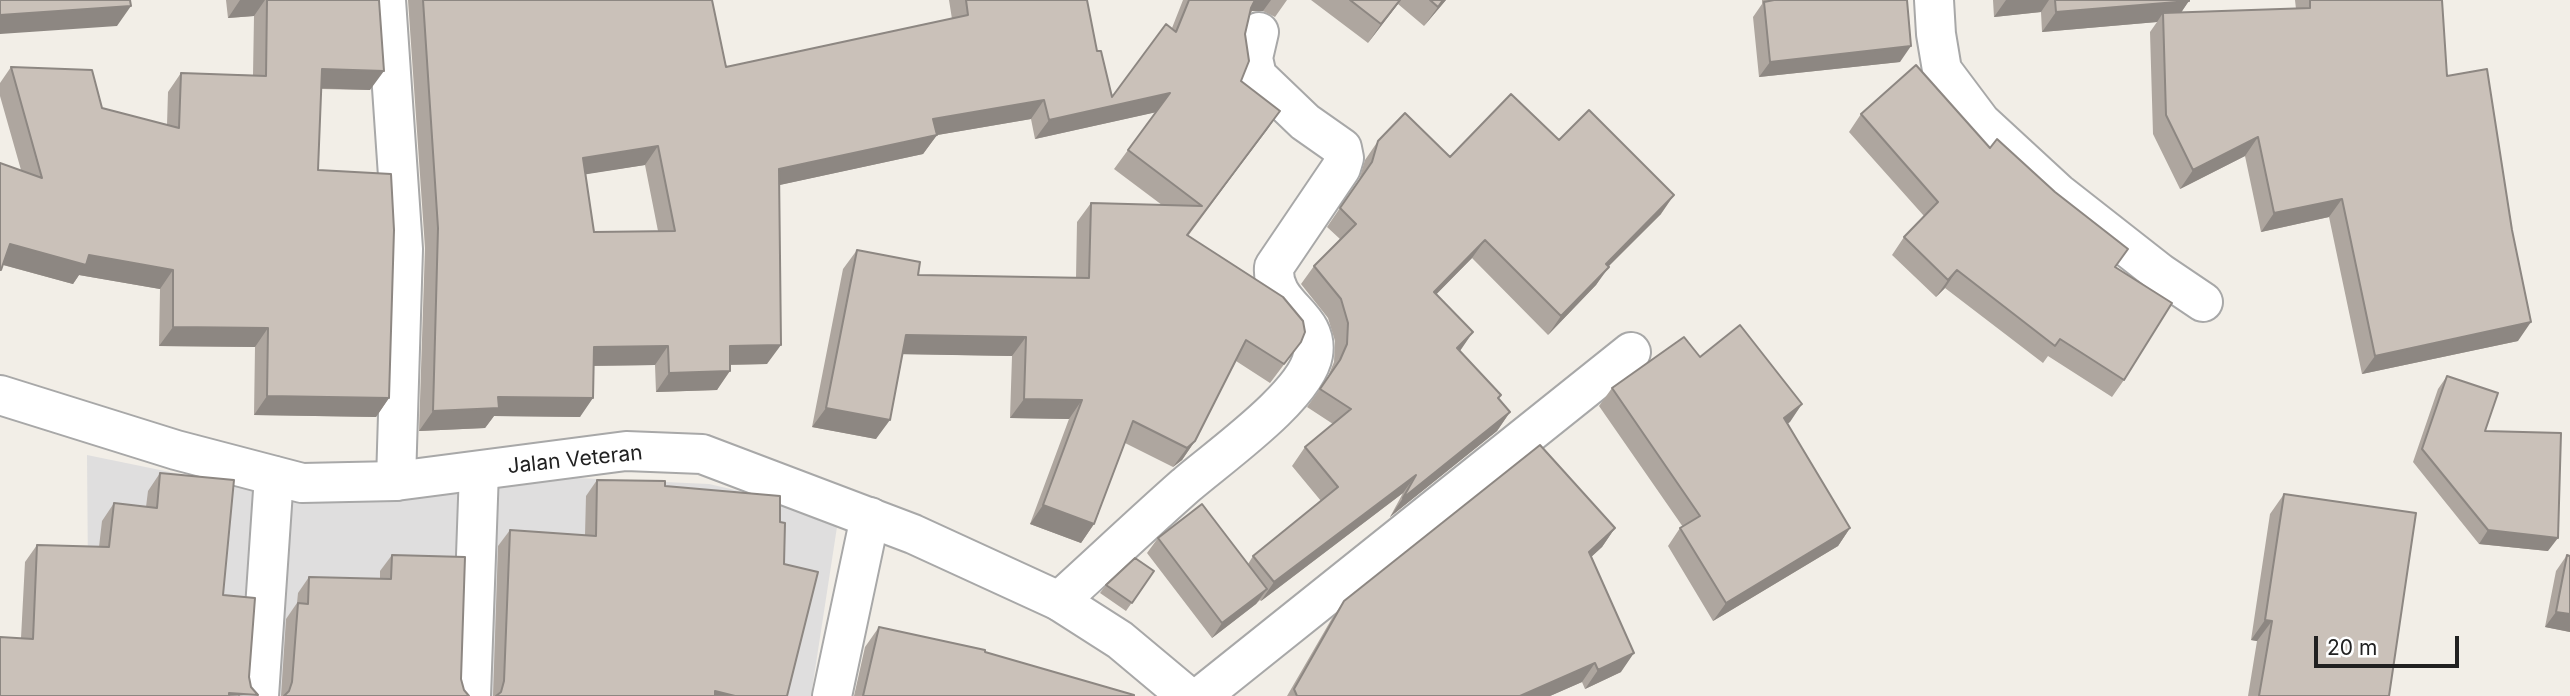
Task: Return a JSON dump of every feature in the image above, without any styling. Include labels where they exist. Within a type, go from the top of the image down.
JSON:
[{"type":"street","points":[[386,0],[403,249],[396,481]]},
{"type":"street","points":[[1934,0],[1942,70],[1981,122],[2058,193],[2160,273],[2203,302]]},
{"type":"street","points":[[1059,601],[1185,486],[1269,417],[1307,372],[1313,355],[1314,341],[1310,328],[1278,291],[1273,281],[1274,267],[1341,168],[1344,158],[1342,148],[1305,122],[1256,76],[1253,58],[1259,32]]},
{"type":"street","points":[[1201,696],[1631,352]]},
{"type":"street","name":"Jalan Veteran","points":[[0,395],[176,450],[302,483],[396,481],[626,451],[702,454],[913,534],[1059,601],[1120,640],[1187,696]]},
{"type":"street","points":[[471,696],[479,471]]},
{"type":"street","points":[[258,696],[274,476]]},
{"type":"street","points":[[832,696],[870,517]]},
{"type":"shaded area","points":[[87,455],[311,501],[555,477],[709,484],[839,514],[811,696],[89,696]]},
{"type":"building","points":[[0,0],[130,0],[131,6],[0,15]]},
{"type":"building","points":[[267,0],[379,0],[384,71],[322,69],[318,170],[391,174],[394,230],[389,398],[267,396],[268,328],[173,327],[173,270],[89,255],[86,265],[10,244],[0,270],[0,163],[42,178],[11,67],[92,70],[102,108],[179,128],[181,73],[266,76]]},
{"type":"building","points":[[423,0],[712,0],[726,67],[968,15],[966,0],[1087,0],[1097,51],[1101,51],[1112,97],[1166,24],[1176,32],[1189,0],[1255,0],[1245,34],[1249,61],[1241,81],[1280,111],[1187,235],[1283,297],[1303,321],[1305,332],[1301,342],[1284,364],[1246,340],[1195,441],[1187,448],[1133,421],[1094,524],[1043,505],[1082,400],[1024,399],[1026,337],[906,335],[890,420],[826,408],[857,250],[920,262],[918,275],[1089,278],[1091,203],[1202,206],[1128,150],[1170,93],[1049,120],[1044,100],[933,119],[937,135],[779,169],[781,345],[730,346],[730,371],[669,373],[668,346],[594,347],[593,398],[498,397],[499,408],[433,411],[438,228]],"holes":[[[658,146],[675,231],[594,232],[583,158]]]},
{"type":"building","points":[[1350,0],[1400,0],[1381,24]]},
{"type":"building","points":[[1430,0],[1443,0],[1438,7]]},
{"type":"building","points":[[1907,0],[1911,46],[1770,62],[1764,2]]},
{"type":"building","points":[[2055,0],[2189,0],[2189,1],[2056,12]]},
{"type":"building","points":[[2310,0],[2442,0],[2447,76],[2487,69],[2512,230],[2531,322],[2375,356],[2342,199],[2274,213],[2258,137],[2193,170],[2166,115],[2163,13],[2310,8]]},
{"type":"building","points":[[1916,65],[1990,148],[1997,139],[2055,192],[2128,249],[2115,267],[2172,303],[2124,380],[2060,339],[2055,346],[1957,270],[1948,280],[1904,237],[1938,202],[1861,114]]},
{"type":"building","points":[[1511,94],[1559,140],[1589,110],[1674,195],[1606,264],[1609,267],[1561,316],[1485,240],[1434,292],[1473,332],[1457,348],[1501,395],[1498,398],[1510,412],[1403,498],[1416,475],[1274,582],[1253,556],[1338,487],[1305,447],[1351,409],[1320,389],[1340,360],[1347,344],[1348,323],[1341,299],[1314,266],[1356,224],[1340,208],[1372,162],[1378,141],[1405,113],[1450,157]]},
{"type":"building","points":[[1740,325],[1802,404],[1784,418],[1850,528],[1726,603],[1680,528],[1700,516],[1612,388],[1684,337],[1700,357]]},
{"type":"building","points":[[2447,376],[2498,393],[2485,431],[2561,433],[2558,538],[2488,530],[2422,449]]},
{"type":"building","points":[[1540,445],[1615,528],[1589,552],[1634,653],[1598,670],[1595,663],[1520,696],[1297,696],[1294,689],[1344,601]]},
{"type":"building","points":[[160,473],[234,480],[223,595],[255,598],[249,677],[251,687],[258,695],[229,693],[229,696],[0,696],[0,637],[33,639],[37,545],[109,547],[114,503],[157,508]]},
{"type":"building","points":[[597,480],[665,481],[665,486],[780,496],[780,522],[785,523],[784,564],[818,572],[787,696],[735,696],[715,691],[715,696],[496,696],[501,692],[504,681],[510,530],[596,536]]},
{"type":"building","points":[[2284,494],[2416,513],[2389,696],[2259,696],[2272,621],[2265,620]]},
{"type":"building","points":[[1202,504],[1267,589],[1222,623],[1158,538]]},
{"type":"building","points":[[392,555],[465,557],[461,679],[469,696],[284,696],[292,682],[298,603],[308,604],[309,577],[391,579]]},
{"type":"building","points":[[2567,555],[2570,556],[2570,614],[2556,612]]},
{"type":"building","points":[[1135,558],[1154,571],[1132,603],[1106,585]]},
{"type":"building","points":[[879,627],[985,650],[1134,696],[863,696]]}]
